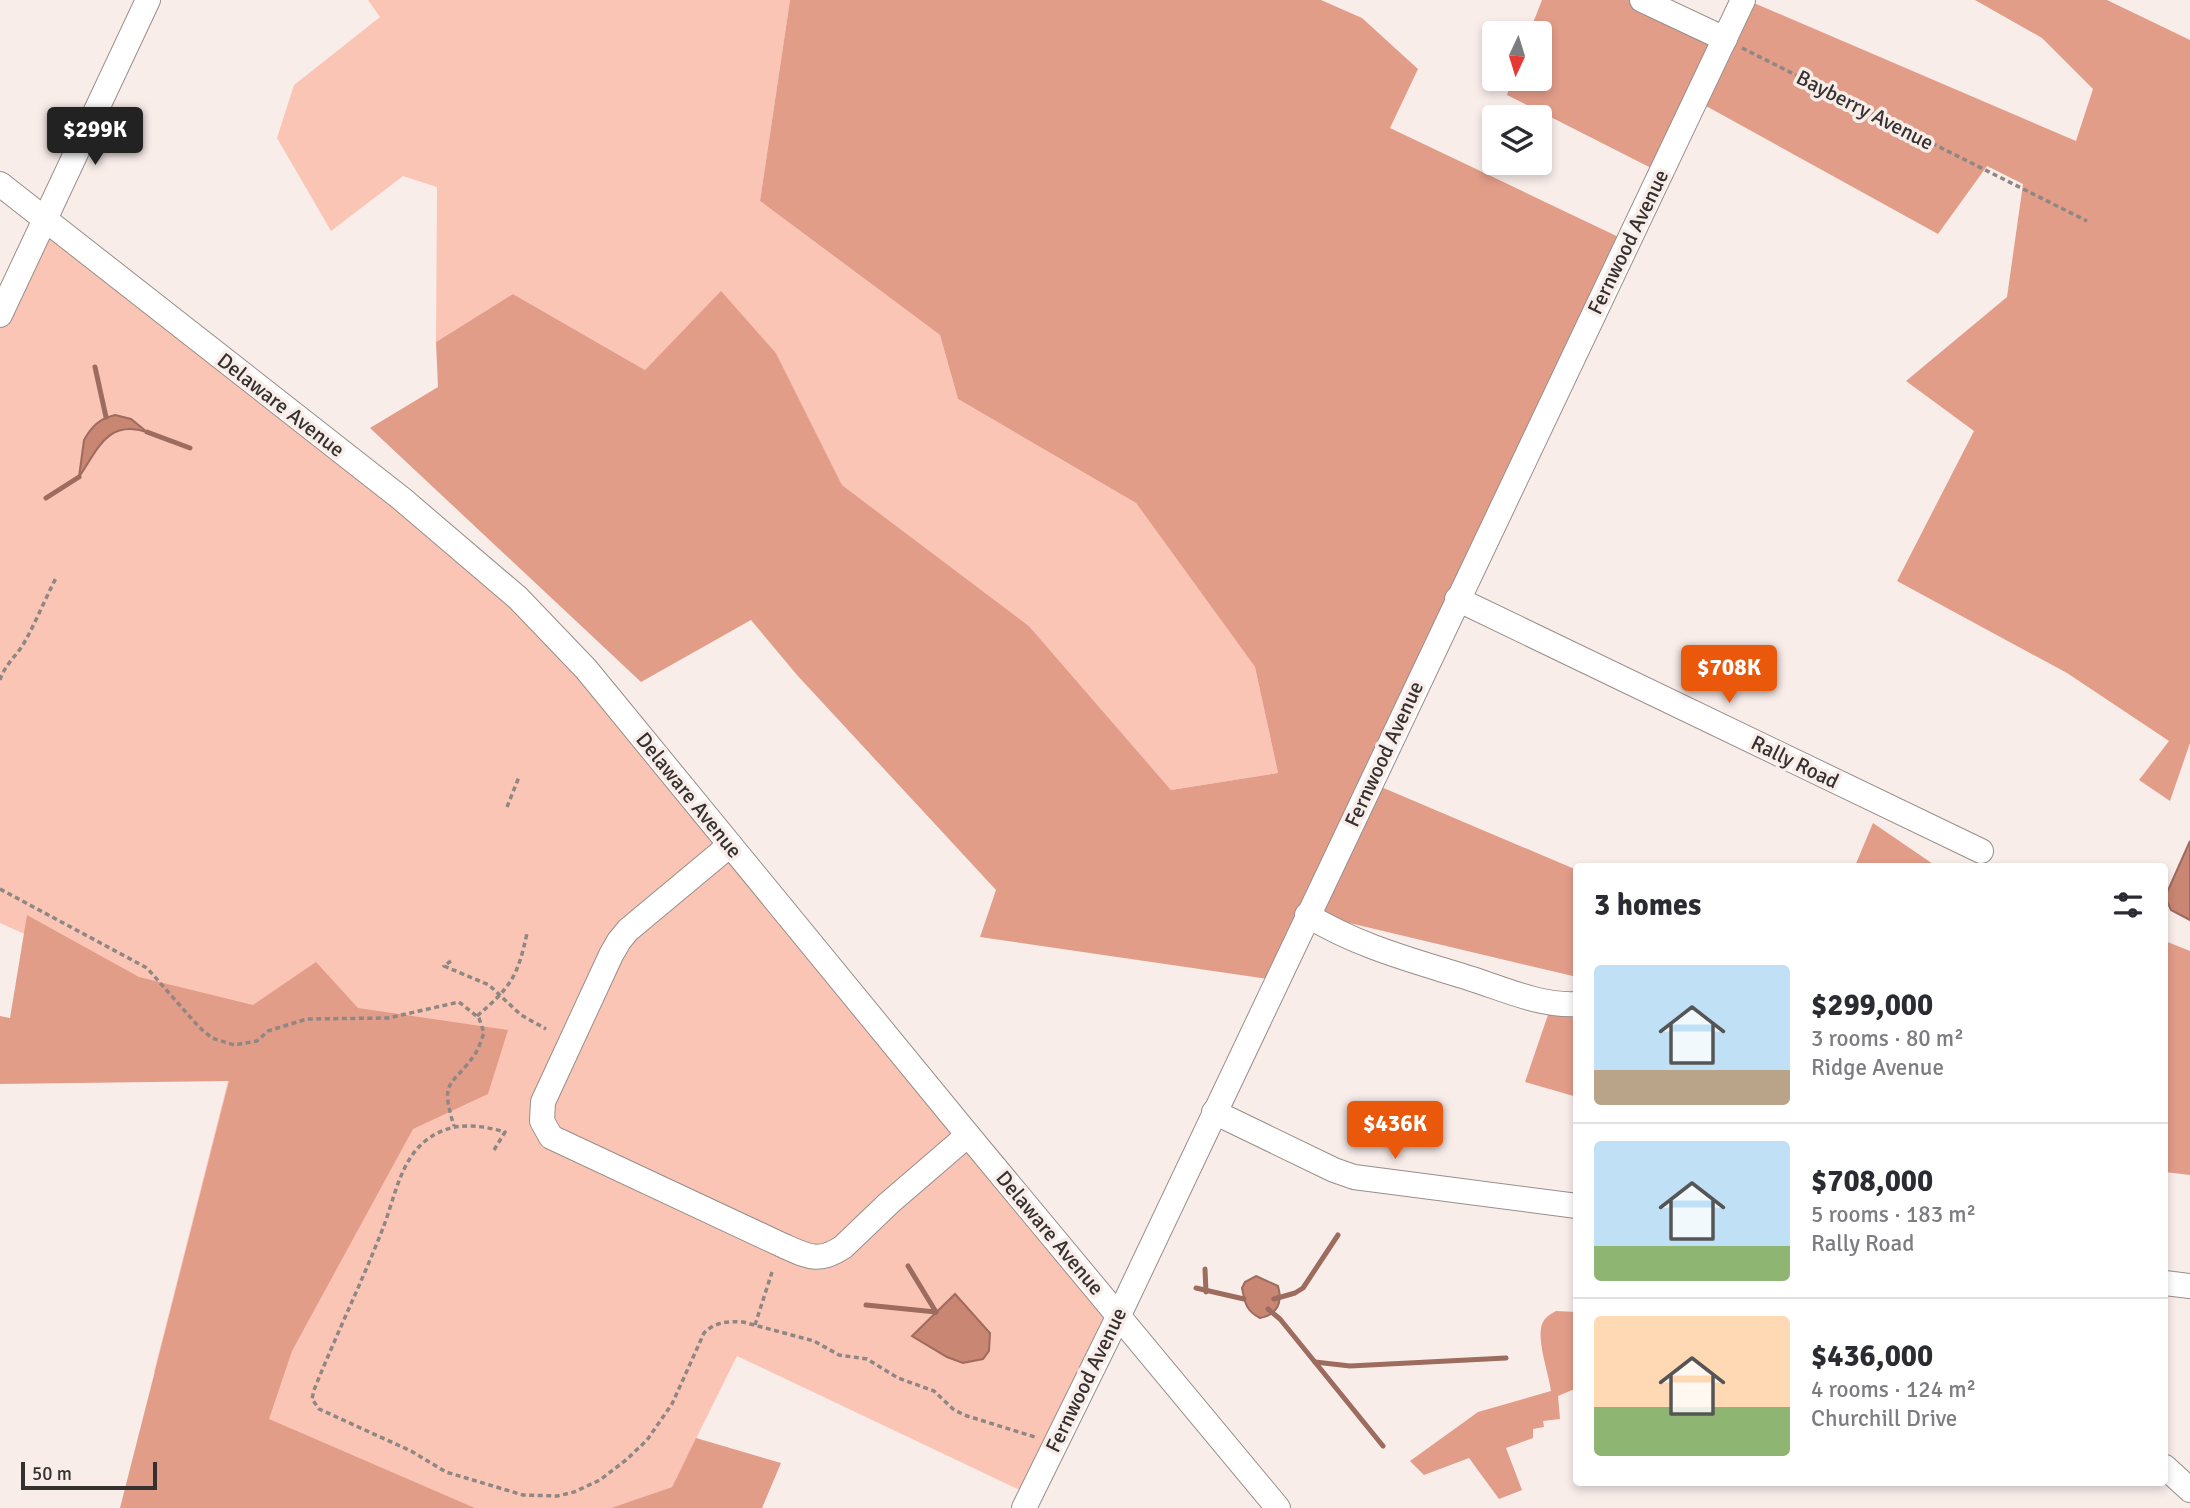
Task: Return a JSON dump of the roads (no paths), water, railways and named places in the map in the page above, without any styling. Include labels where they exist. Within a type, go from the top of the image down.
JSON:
[{"type":"street","points":[[0,315],[148,0]]},
{"type":"street","points":[[1642,0],[1725,39]]},
{"type":"street","name":"Fernwood Avenue","points":[[1024,1508],[1054,1442],[1119,1315],[1744,0]]},
{"type":"street","name":"Delaware Avenue","points":[[0,184],[402,499],[494,576],[586,669],[1278,1508]]},
{"type":"street","name":"Rally Road","points":[[1457,599],[1981,851]]},
{"type":"street","points":[[730,845],[628,930],[611,955],[543,1102],[542,1121],[551,1137],[784,1246],[817,1258],[844,1247],[889,1203],[968,1135]]},
{"type":"street","points":[[1307,915],[1371,948],[1544,1002],[1573,1004]]},
{"type":"street","points":[[1214,1112],[1354,1177],[1573,1205]]},
{"type":"street","points":[[2168,1283],[2190,1286]]},
{"type":"street","points":[[2168,1470],[2190,1490]]},
{"type":"waterway","points":[[95,367],[106,417]]},
{"type":"waterway","points":[[147,432],[190,448]]},
{"type":"waterway","points":[[46,498],[79,477]]},
{"type":"waterway","points":[[1274,1299],[1303,1288],[1338,1235]]},
{"type":"waterway","points":[[908,1266],[936,1312]]},
{"type":"waterway","points":[[1205,1269],[1206,1292]]},
{"type":"waterway","points":[[1196,1288],[1244,1299]]},
{"type":"waterway","points":[[866,1305],[936,1312]]},
{"type":"waterway","points":[[1268,1309],[1280,1319],[1383,1446]]},
{"type":"waterway","points":[[1315,1362],[1350,1366],[1506,1358]]}]
